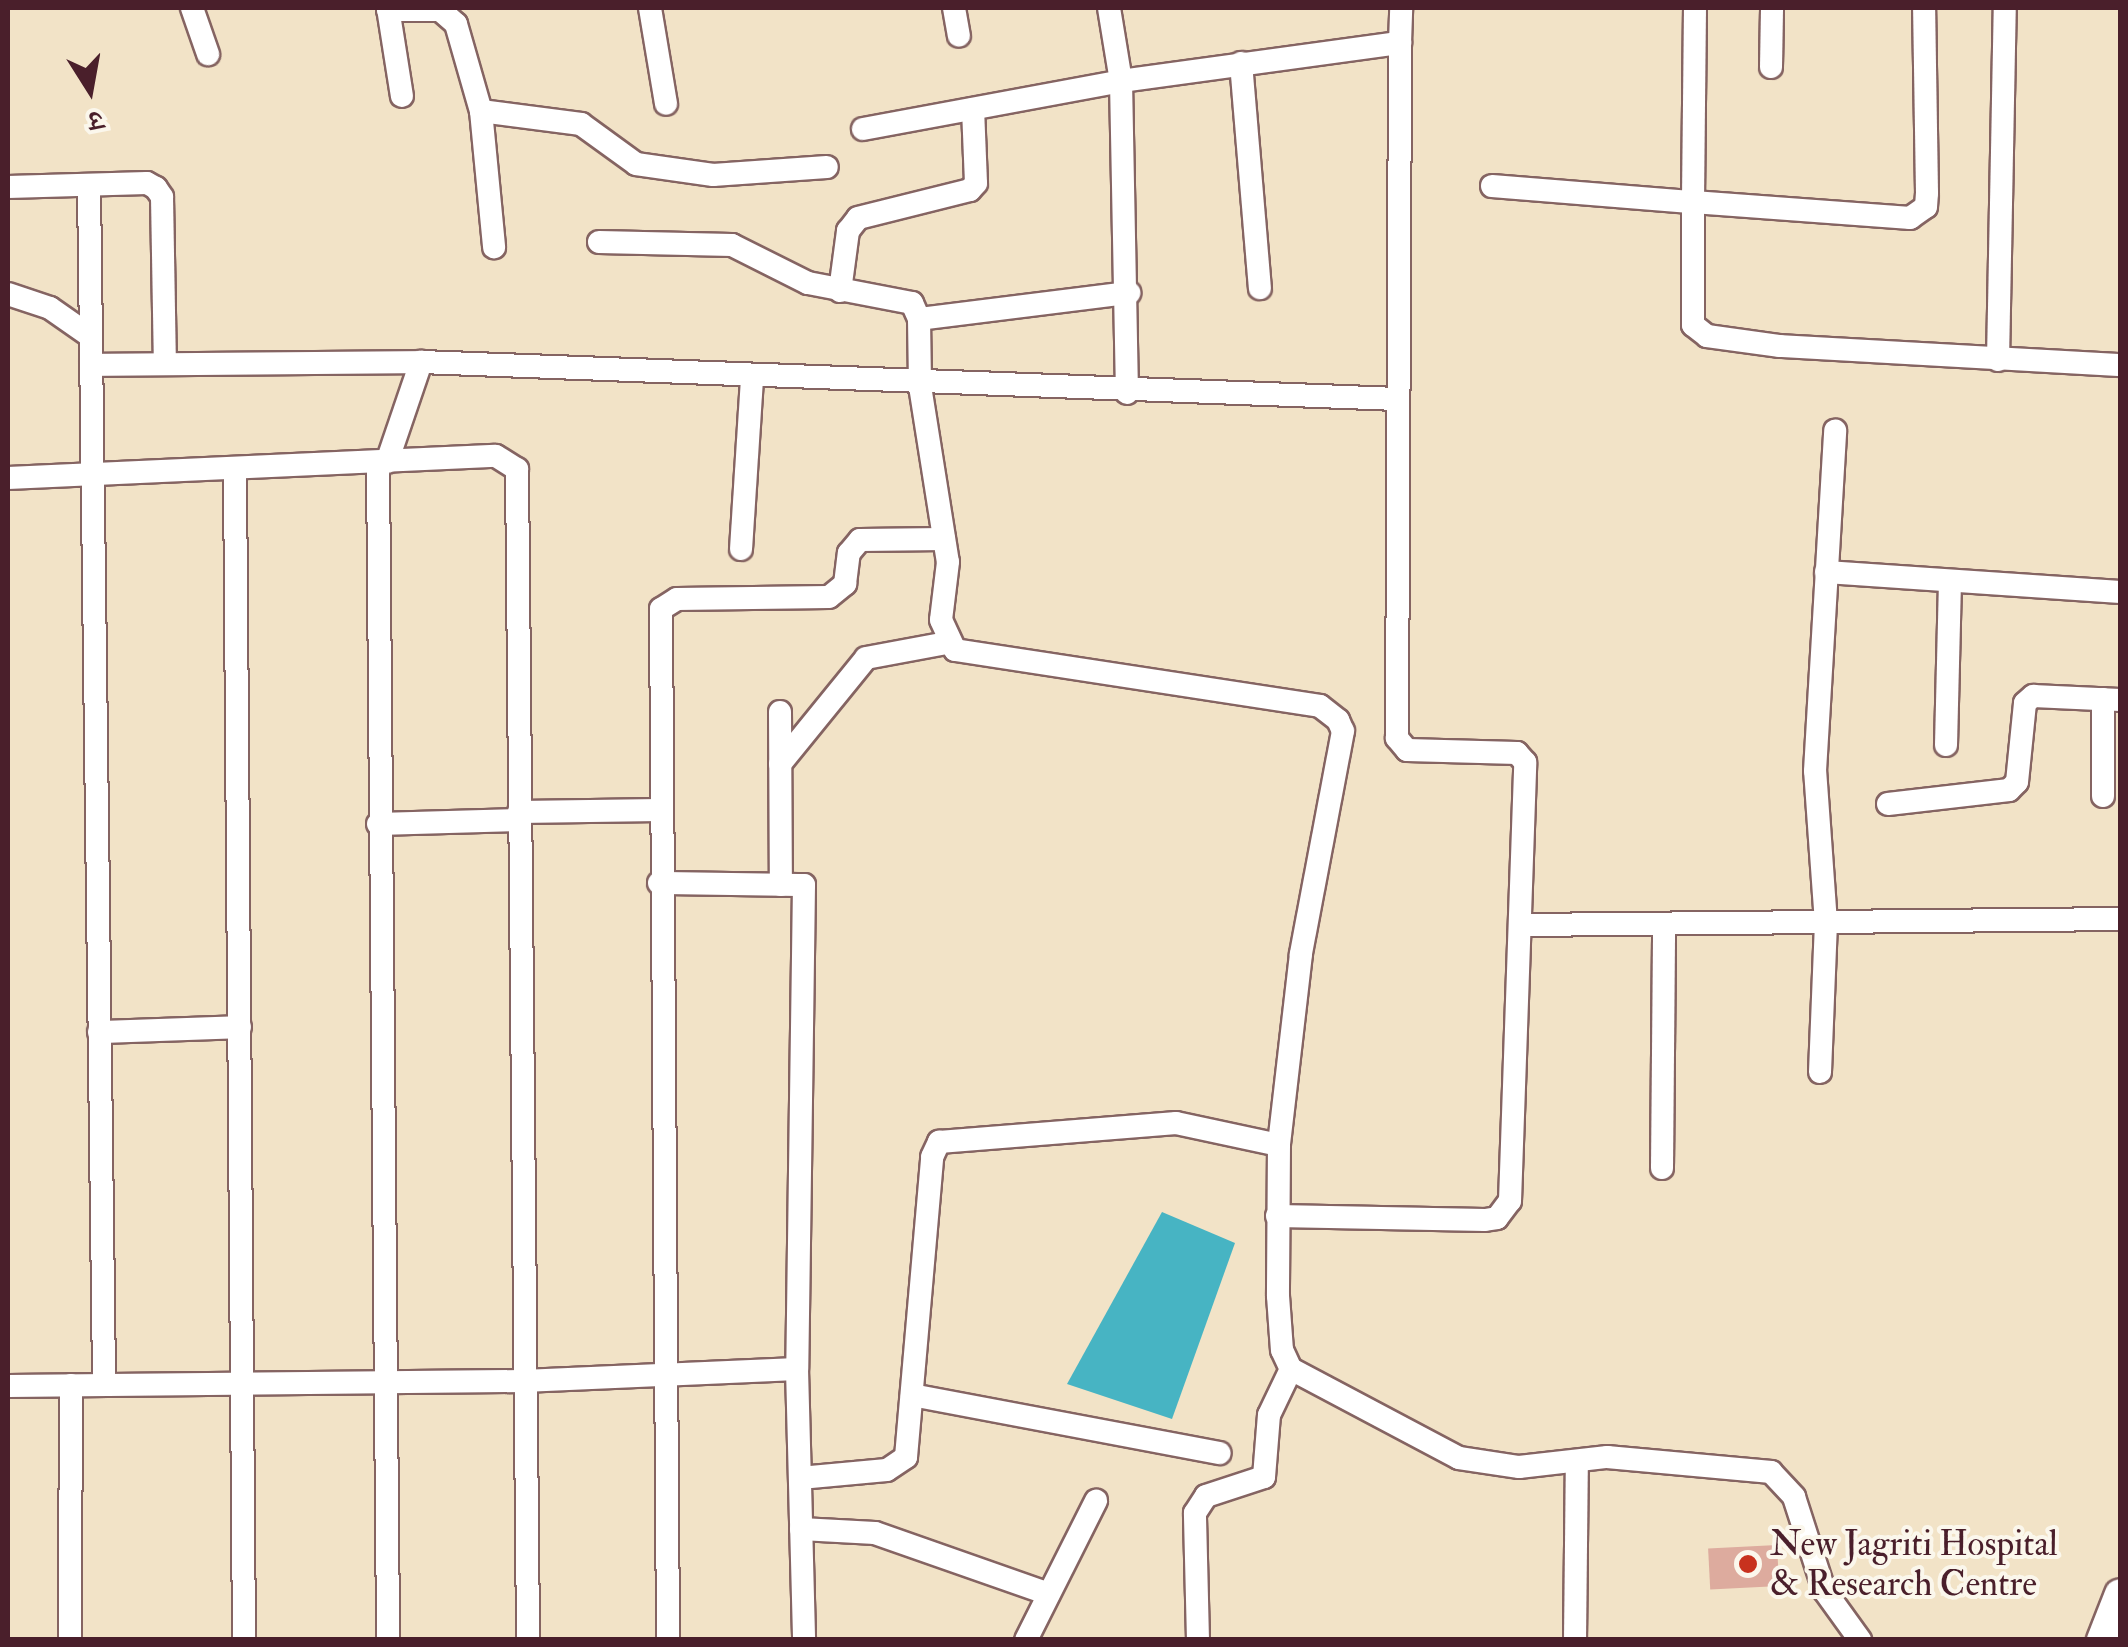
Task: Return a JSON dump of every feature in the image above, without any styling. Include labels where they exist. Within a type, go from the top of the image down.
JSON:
[{"type":"main road","points":[[2102,1640],[2120,1594]]},
{"type":"street","points":[[192,8],[208,54]]},
{"type":"street","points":[[650,8],[666,104]]},
{"type":"street","points":[[954,8],[959,36]]},
{"type":"street","points":[[1109,8],[1121,82],[1129,293],[1127,392]]},
{"type":"street","points":[[1277,1216],[1485,1220],[1506,1211],[1522,925],[1522,756],[1398,746],[1401,8]]},
{"type":"street","points":[[1695,8],[1693,324],[1707,336],[1998,360],[2120,365]]},
{"type":"street","points":[[1771,67],[1772,8]]},
{"type":"street","points":[[1492,186],[1920,214],[1927,193],[1924,8]]},
{"type":"street","points":[[1998,360],[2005,8]]},
{"type":"street","points":[[402,96],[388,9],[450,15],[480,111],[494,247]]},
{"type":"street","points":[[863,129],[1121,82],[1400,43]]},
{"type":"street","points":[[1242,63],[1260,288]]},
{"type":"street","points":[[840,291],[848,232],[858,218],[970,190],[976,182],[973,109]]},
{"type":"street","points":[[480,111],[581,124],[636,164],[713,175],[827,167]]},
{"type":"street","points":[[8,187],[147,182],[162,197],[165,364]]},
{"type":"street","points":[[89,184],[104,1384]]},
{"type":"street","points":[[599,242],[732,245],[840,291],[906,300],[919,319],[920,386],[944,539],[946,643],[954,650],[1320,706],[1338,720],[1343,731],[1301,954],[1278,1145],[1282,1350],[1291,1369],[1459,1458],[1519,1467],[1608,1457],[1771,1472],[1794,1497],[1824,1590],[1860,1640]]},
{"type":"street","points":[[919,319],[1129,293]]},
{"type":"street","points":[[8,294],[50,308],[90,336]]},
{"type":"street","points":[[90,365],[421,362],[752,380],[1398,399]]},
{"type":"street","points":[[388,1640],[378,824],[382,463],[421,362]]},
{"type":"street","points":[[741,549],[752,380]]},
{"type":"street","points":[[1820,1072],[1826,923],[1816,772],[1835,431]]},
{"type":"street","points":[[8,478],[235,472],[496,456],[517,469],[528,1640]]},
{"type":"street","points":[[235,472],[244,1640]]},
{"type":"street","points":[[668,1640],[668,1372],[659,883],[660,621],[665,603],[830,596],[845,584],[850,553],[860,540],[944,539]]},
{"type":"street","points":[[1826,572],[2120,592]]},
{"type":"street","points":[[1946,745],[1950,583]]},
{"type":"street","points":[[780,764],[866,658],[946,643]]},
{"type":"street","points":[[1888,804],[2009,790],[2017,782],[2029,698],[2112,700],[2103,796]]},
{"type":"street","points":[[780,712],[781,885]]},
{"type":"street","points":[[378,824],[660,810]]},
{"type":"street","points":[[659,883],[804,885],[797,1369],[804,1640]]},
{"type":"street","points":[[1522,925],[2120,919]]},
{"type":"street","points":[[1662,1168],[1664,924]]},
{"type":"street","points":[[99,1032],[240,1027]]},
{"type":"street","points":[[800,1478],[896,1464],[906,1457],[932,1157],[939,1142],[1176,1122],[1278,1145]]},
{"type":"street","points":[[8,1386],[523,1381],[797,1369]]},
{"type":"street","points":[[1198,1640],[1195,1513],[1206,1496],[1264,1477],[1269,1415],[1291,1369]]},
{"type":"street","points":[[70,1640],[71,1385]]},
{"type":"street","points":[[912,1395],[1220,1452]]},
{"type":"street","points":[[1575,1640],[1577,1462]]},
{"type":"street","points":[[1026,1640],[1096,1501]]},
{"type":"street","points":[[802,1529],[875,1533],[1048,1594]]},
{"type":"water","points":[[1162,1212],[1235,1243],[1172,1419],[1067,1384]]},
{"type":"building","points":[[1777,1545],[1779,1586],[1710,1590],[1708,1549]]},
{"type":"place","name":"New Jagriti Hospital & Research Centre","points":[[1748,1564]]}]
